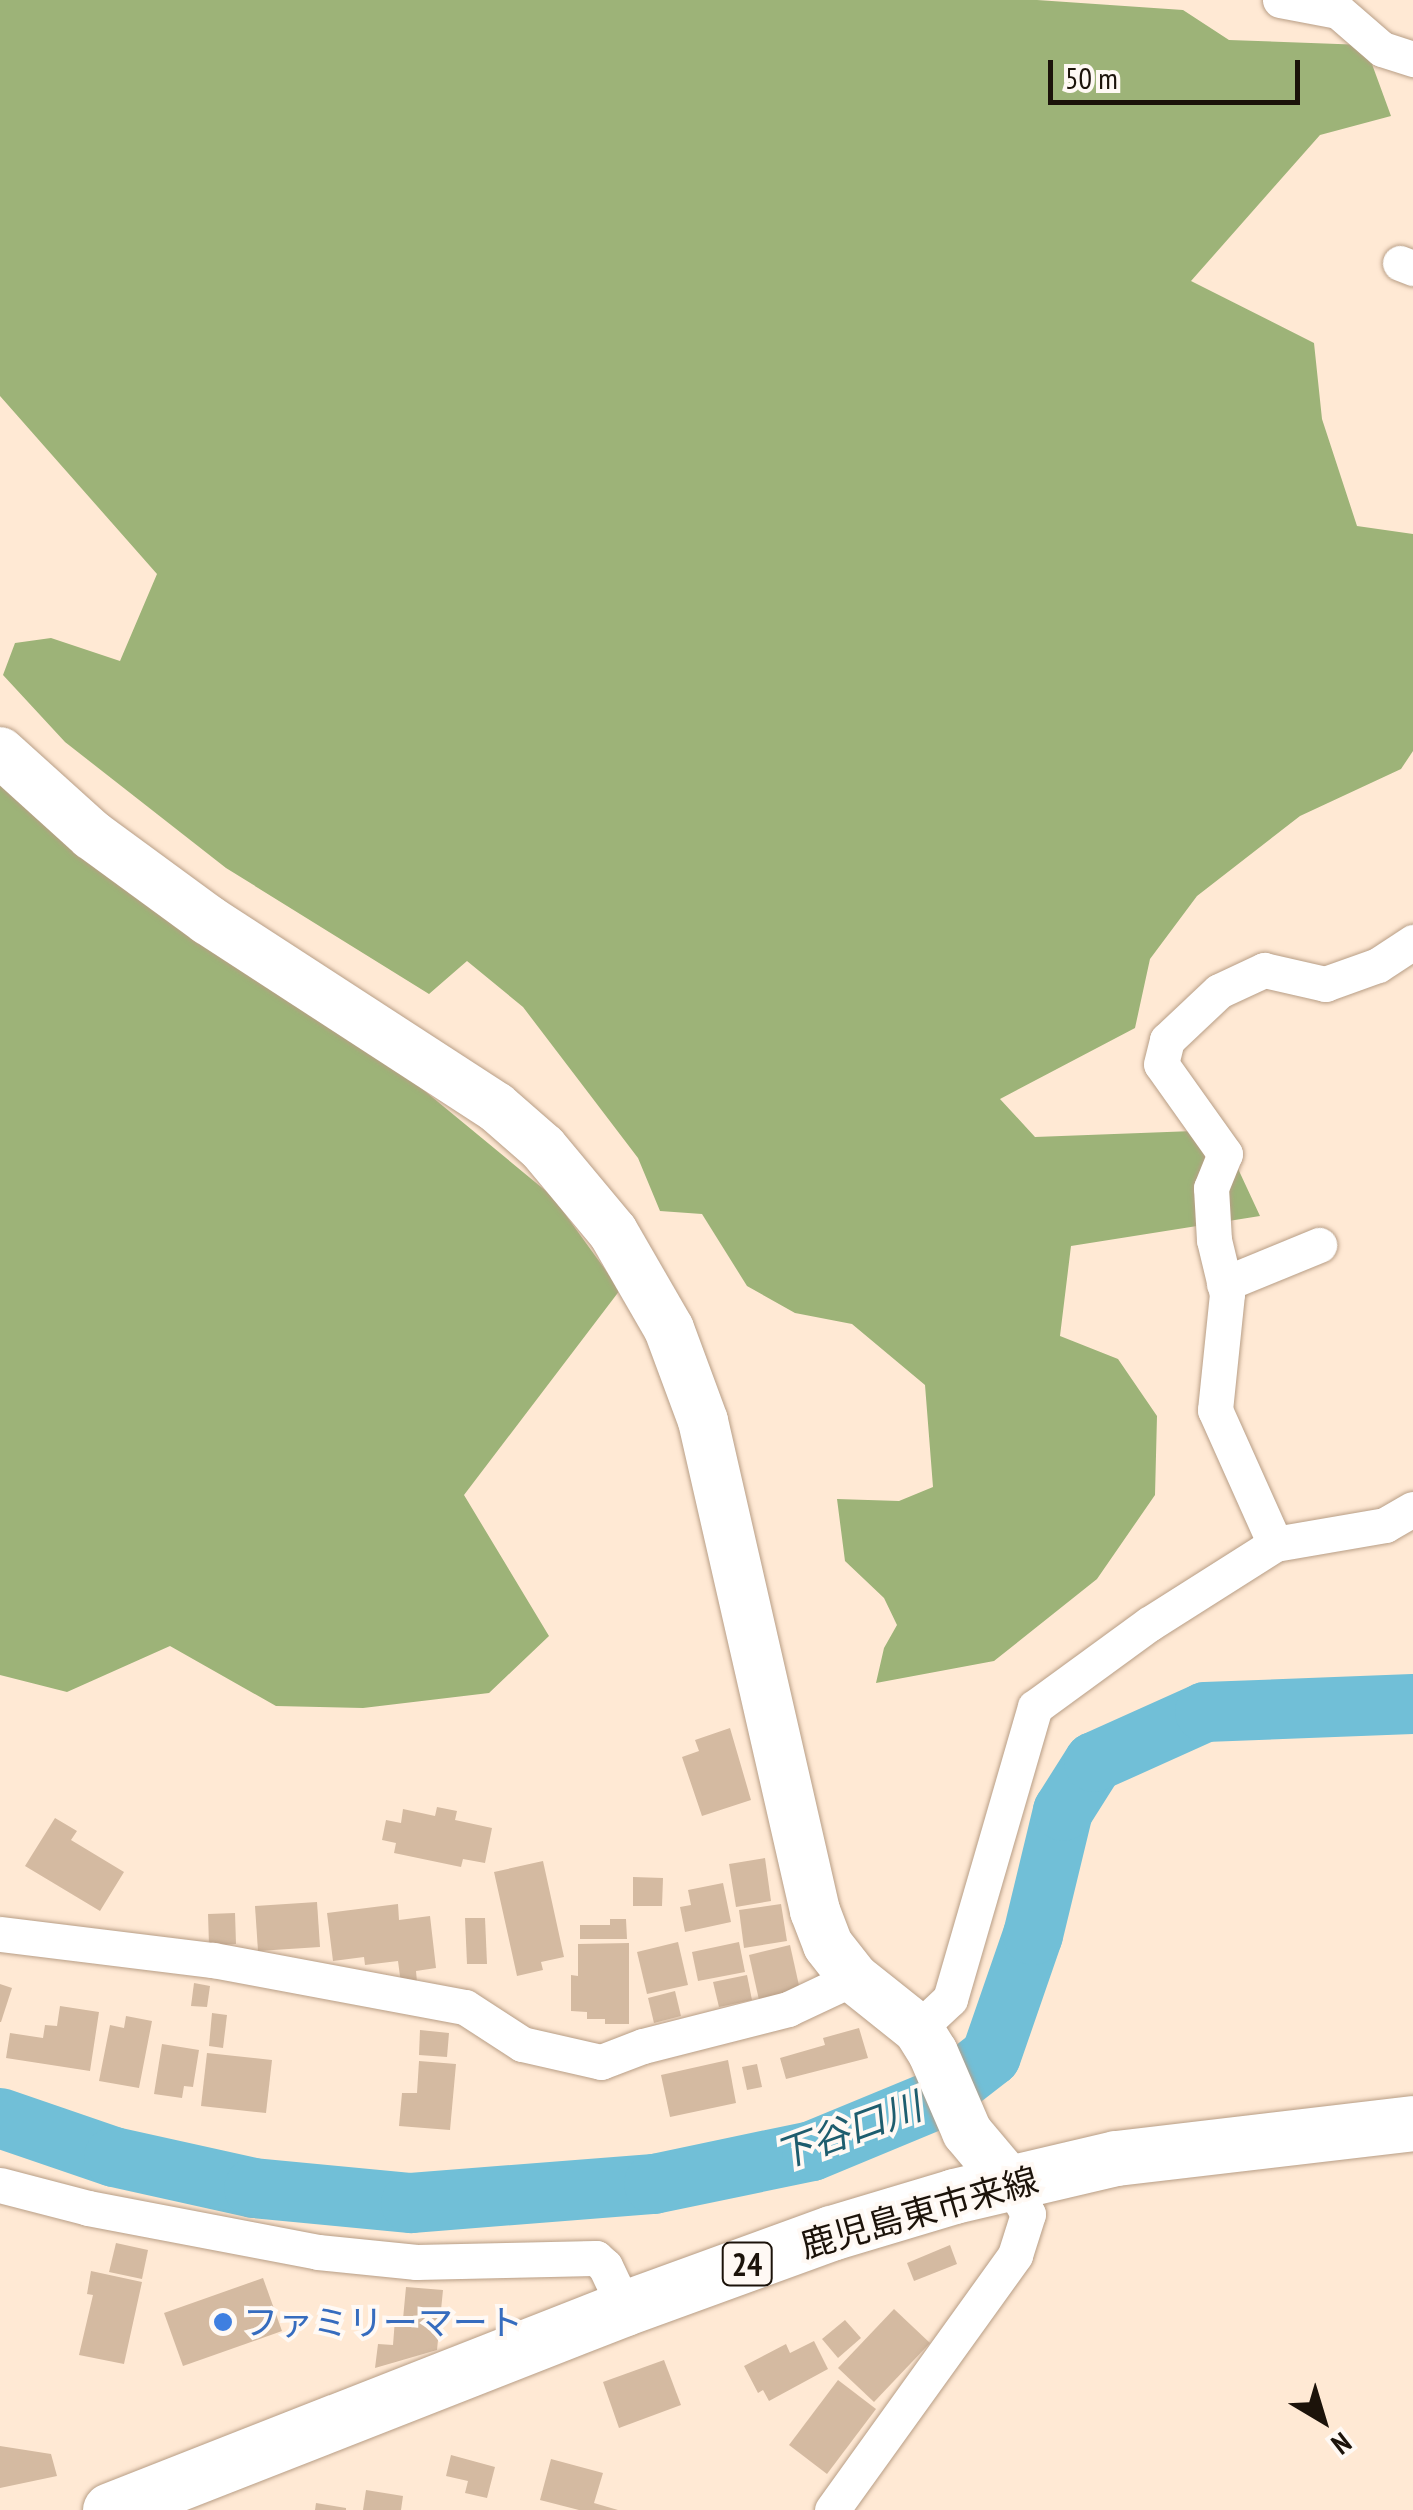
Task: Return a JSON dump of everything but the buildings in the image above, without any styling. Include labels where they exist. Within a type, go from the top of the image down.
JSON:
[{"type":"main road","name":"鹿児島東市来線","points":[[110,2510],[626,2308],[832,2234],[1010,2183],[1156,2152],[1413,2123]]},
{"type":"street","points":[[1280,0],[1338,11],[1382,49],[1413,59]]},
{"type":"street","points":[[0,752],[92,835],[208,920],[496,1107],[543,1148],[613,1232],[669,1329],[703,1421],[815,1911],[828,1945],[854,1978],[926,2041],[967,2132],[1010,2183],[1028,2214],[1014,2255],[832,2510]]},
{"type":"street","points":[[1274,1544],[1215,1410],[1224,1284],[1214,1240],[1210,1188],[1225,1154],[1161,1064],[1168,1040],[1219,992],[1264,970],[1325,984],[1378,965],[1413,942]]},
{"type":"street","points":[[1224,1284],[1320,1245]]},
{"type":"street","points":[[926,2041],[950,1999],[1036,1706],[1150,1624],[1274,1544],[1385,1525],[1413,1509]]},
{"type":"street","points":[[0,1934],[181,1955],[465,2007],[522,2044],[601,2062],[642,2046],[788,2009],[854,1978]]},
{"type":"street","points":[[0,2185],[88,2208],[318,2252],[416,2262],[596,2258],[605,2266],[626,2308]]},
{"type":"green space","points":[[0,0],[1037,0],[1183,10],[1229,40],[1365,45],[1391,116],[1320,135],[1191,281],[1314,343],[1322,419],[1357,526],[1413,534],[1413,751],[1401,769],[1300,816],[1197,896],[1150,959],[1135,1028],[1000,1099],[1035,1137],[1220,1130],[1260,1216],[1071,1246],[1060,1336],[1118,1359],[1157,1416],[1155,1495],[1097,1579],[994,1661],[876,1683],[884,1648],[897,1625],[884,1598],[845,1561],[837,1499],[899,1501],[933,1487],[925,1385],[852,1324],[795,1313],[747,1286],[702,1214],[660,1211],[638,1158],[523,1007],[467,961],[429,994],[226,868],[65,742],[3,675],[15,643],[51,638],[120,661],[157,574],[0,396]]},
{"type":"green space","points":[[0,780],[386,1059],[552,1196],[620,1290],[464,1495],[549,1636],[489,1693],[363,1708],[276,1706],[170,1646],[67,1692],[0,1675]]},
{"type":"waterway","name":"下谷口川","points":[[0,2118],[114,2157],[254,2188],[411,2203],[654,2184],[812,2151],[933,2101],[991,2056],[1033,1935],[1063,1811],[1094,1762],[1205,1712],[1413,1704]]},
{"type":"place","name":"ファミリーマート","points":[[223,2322]]}]
